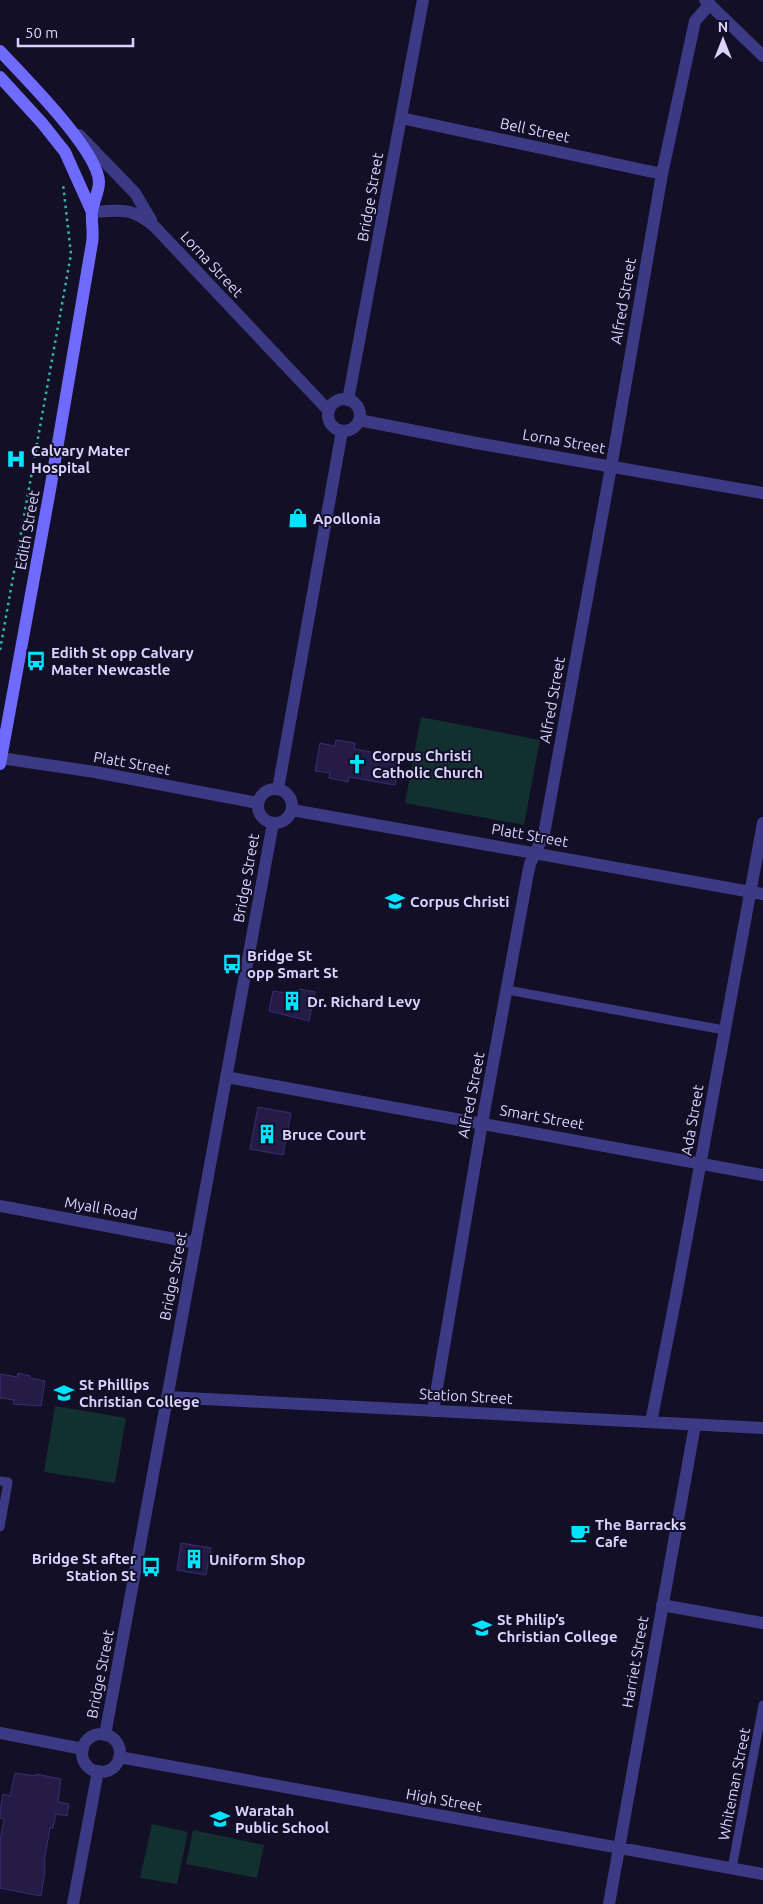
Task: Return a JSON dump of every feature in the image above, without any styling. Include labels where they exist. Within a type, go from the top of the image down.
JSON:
[{"type":"main road","name":"Lorna Street","points":[[0,51],[81,142],[99,182],[92,212]]},
{"type":"main road","points":[[0,77],[42,123],[65,152],[92,212]]},
{"type":"main road","name":"Edith Street","points":[[0,760],[88,271],[93,236],[92,212]]},
{"type":"street","name":"Bridge Street","points":[[348,400],[423,0]]},
{"type":"street","points":[[710,1],[763,56]]},
{"type":"street","name":"Alfred Street","points":[[432,1411],[482,1123],[530,864],[544,834],[662,174],[695,21],[710,1]]},
{"type":"street","name":"Lorna Street","points":[[54,110],[135,193],[155,227]]},
{"type":"street","name":"Bell Street","points":[[401,118],[662,174]]},
{"type":"street","name":"Lorna Street","points":[[92,212],[131,211],[142,215],[329,411]]},
{"type":"street","points":[[348,400],[358,408],[359,420],[351,430],[342,431],[331,424],[329,411],[336,402],[348,400]]},
{"type":"street","name":"Lorna Street","points":[[359,420],[476,443],[763,493]]},
{"type":"street","points":[[278,789],[342,431]]},
{"type":"street","name":"Platt Street","points":[[0,760],[95,772],[258,803]]},
{"type":"street","points":[[278,789],[289,796],[292,810],[287,818],[278,823],[273,823],[266,820],[260,814],[258,803],[265,792],[278,789]]},
{"type":"street","name":"Platt Street","points":[[292,810],[537,852],[763,894]]},
{"type":"street","name":"Bridge Street","points":[[105,1735],[273,823]]},
{"type":"street","name":"Ada Street","points":[[651,1422],[763,823]]},
{"type":"street","name":"Smart Street","points":[[226,1078],[763,1175]]},
{"type":"street","name":"Myall Road","points":[[0,1206],[196,1243]]},
{"type":"street","name":"Station Street","points":[[167,1397],[763,1428]]},
{"type":"street","name":"Harriet Street","points":[[609,1904],[694,1425]]},
{"type":"street","points":[[662,1605],[763,1623]]},
{"type":"street","points":[[0,1733],[83,1749]]},
{"type":"street","points":[[100,1734],[105,1735],[117,1743],[119,1757],[112,1768],[98,1771],[86,1764],[82,1754],[83,1749],[87,1740],[91,1737],[100,1734]]},
{"type":"street","name":"High Street","points":[[119,1757],[763,1874]]},
{"type":"street","points":[[73,1904],[98,1771]]},
{"type":"lane","points":[[507,990],[724,1030]]},
{"type":"lane","points":[[0,1481],[8,1482],[0,1527]]},
{"type":"lane","name":"Whiteman Street","points":[[732,1868],[763,1705]]},
{"type":"path","points":[[0,650],[71,254],[64,195]]},
{"type":"green space","points":[[421,717],[540,740],[524,825],[405,803]]},
{"type":"green space","points":[[55,1406],[126,1418],[115,1483],[44,1472]]},
{"type":"green space","points":[[152,1824],[188,1832],[177,1884],[140,1878]]},
{"type":"green space","points":[[193,1830],[264,1845],[257,1878],[186,1864]]},
{"type":"building","name":"Corpus Christi Catholic Church","points":[[336,740],[355,743],[354,749],[400,757],[395,785],[349,777],[348,782],[329,778],[330,773],[315,771],[320,743],[335,746]]},
{"type":"building","name":"Dr. Richard Levy","points":[[299,989],[315,992],[309,1021],[269,1011],[273,991],[298,995]]},
{"type":"building","name":"Bruce Court","points":[[258,1107],[291,1113],[283,1155],[250,1149]]},
{"type":"building","points":[[18,1373],[45,1381],[41,1406],[13,1404],[14,1400],[0,1398],[0,1374],[17,1377]]},
{"type":"building","name":"Uniform Shop","points":[[181,1543],[211,1548],[206,1575],[177,1570]]},
{"type":"building","points":[[15,1773],[36,1776],[36,1774],[61,1779],[58,1802],[69,1804],[67,1816],[56,1814],[53,1828],[50,1828],[41,1896],[0,1888],[0,1840],[4,1819],[0,1818],[0,1811],[3,1794],[10,1796]]},
{"type":"place","name":"Calvary Mater Hospital","points":[[16,459]]},
{"type":"place","name":"Apollonia","points":[[298,518]]},
{"type":"place","name":"Edith St opp Calvary Mater Newcastle","points":[[36,661]]},
{"type":"place","name":"Corpus Christi Catholic Church","points":[[357,764]]},
{"type":"place","name":"Corpus Christi","points":[[395,901]]},
{"type":"place","name":"Bridge St opp Smart St","points":[[232,964]]},
{"type":"place","name":"Dr. Richard Levy","points":[[292,1001]]},
{"type":"place","name":"Bruce Court","points":[[267,1134]]},
{"type":"place","name":"St Phillips Christian College","points":[[64,1393]]},
{"type":"place","name":"The Barracks Cafe","points":[[580,1533]]},
{"type":"place","name":"Uniform Shop","points":[[194,1559]]},
{"type":"place","name":"Bridge St after Station St","points":[[151,1567]]},
{"type":"place","name":"St Philip’s Christian College","points":[[482,1628]]},
{"type":"place","name":"Waratah Public School","points":[[220,1819]]}]
